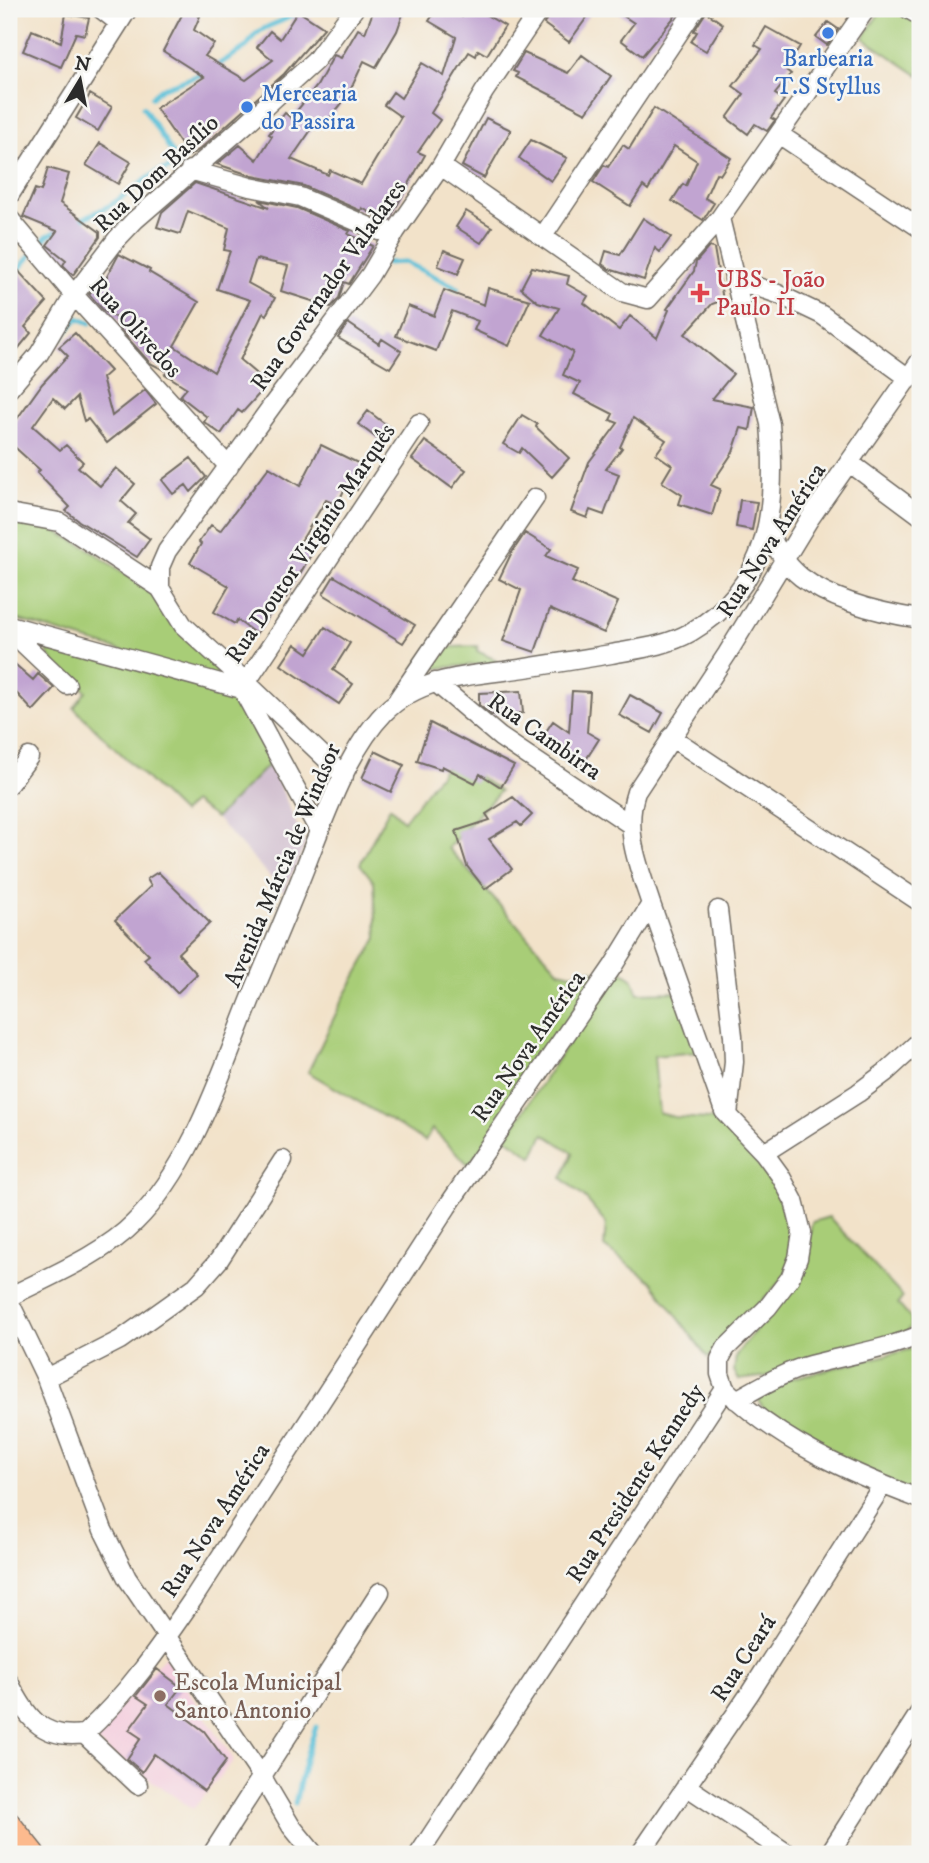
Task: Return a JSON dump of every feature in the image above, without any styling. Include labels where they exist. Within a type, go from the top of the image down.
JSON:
[{"type":"main road","points":[[9,1824],[33,1854]]},
{"type":"street","points":[[9,196],[124,16],[101,9]]},
{"type":"street","name":"Rua Dom Basílio","points":[[9,389],[45,347],[74,295],[101,258],[135,220],[315,61],[354,9]]},
{"type":"street","name":"Rua Governador Valadares","points":[[160,588],[160,567],[167,551],[370,275],[396,231],[441,166],[484,92],[540,9]]},
{"type":"street","points":[[543,236],[695,9]]},
{"type":"street","points":[[441,166],[622,292],[648,299],[720,218],[866,9]]},
{"type":"street","points":[[908,9],[920,16]]},
{"type":"street","points":[[780,135],[920,228]]},
{"type":"street","points":[[190,170],[250,187],[300,197],[379,231],[396,231]]},
{"type":"street","name":"Rua Olivedos","points":[[9,218],[74,295],[229,467]]},
{"type":"street","name":"Avenida Márcia de Windsor","points":[[9,1299],[92,1254],[134,1224],[159,1195],[179,1164],[218,1084],[319,831],[362,743],[383,714],[396,702],[435,682],[648,648],[691,632],[723,609],[750,574],[760,553],[767,528],[774,482],[770,424],[720,218]]},
{"type":"street","points":[[734,279],[778,293],[822,315],[910,379]]},
{"type":"street","name":"Rua Nova América","points":[[84,1734],[101,1719],[167,1637],[447,1208],[613,966],[651,904],[633,848],[632,804],[636,792],[727,654],[825,495],[910,379],[920,361]]},
{"type":"street","name":"Rua Doutor Virginio Marquês","points":[[244,685],[419,423]]},
{"type":"street","points":[[850,463],[920,515]]},
{"type":"street","points":[[396,702],[535,498]]},
{"type":"street","points":[[9,513],[59,522],[160,588],[183,625],[344,776]]},
{"type":"street","points":[[767,528],[785,559],[800,577],[840,597],[884,613],[920,619]]},
{"type":"street","points":[[9,628],[244,685],[319,831]]},
{"type":"street","points":[[9,628],[67,685]]},
{"type":"street","name":"Rua Cambirra","points":[[435,682],[500,737],[631,825]]},
{"type":"street","points":[[671,737],[920,902]]},
{"type":"street","points":[[9,784],[29,757]]},
{"type":"street","name":"Rua Presidente Kennedy","points":[[419,1854],[731,1394],[720,1374],[720,1359],[726,1348],[768,1307],[790,1278],[798,1258],[802,1233],[794,1201],[764,1153],[728,1117],[651,904]]},
{"type":"street","points":[[718,910],[733,1036],[734,1062],[728,1117]]},
{"type":"street","points":[[764,1153],[858,1093],[920,1041]]},
{"type":"street","points":[[46,1378],[120,1340],[196,1286],[219,1260],[283,1160]]},
{"type":"street","points":[[9,1299],[46,1378],[103,1530],[127,1578],[262,1777],[292,1826],[314,1854]]},
{"type":"street","points":[[731,1394],[808,1366],[877,1350],[920,1335]]},
{"type":"street","points":[[731,1394],[801,1446],[882,1486],[920,1499]]},
{"type":"street","name":"Rua Ceará","points":[[640,1854],[750,1693],[882,1486]]},
{"type":"street","points":[[212,1854],[380,1592]]},
{"type":"street","points":[[9,1682],[22,1708],[41,1727],[68,1736],[84,1734],[138,1785]]},
{"type":"street","points":[[830,1854],[920,1712]]},
{"type":"street","points":[[686,1786],[788,1854]]},
{"type":"shaded area","points":[[270,763],[305,844],[284,892],[216,818]]},
{"type":"shaded area","name":"Escola Municipal Santo Antonio","points":[[165,1656],[234,1760],[193,1809],[112,1754],[92,1737]]},
{"type":"green space","points":[[882,9],[894,9],[920,25],[918,75],[863,38]]},
{"type":"green space","points":[[9,521],[46,526],[86,547],[138,583],[160,601],[236,685],[9,617]]},
{"type":"green space","points":[[61,644],[241,696],[270,763],[216,818],[193,802],[182,813],[74,708],[86,691],[57,668],[47,652]]},
{"type":"green space","points":[[478,646],[477,651],[496,660],[496,663],[414,670],[428,648]]},
{"type":"green space","points":[[452,758],[500,791],[448,848],[559,971],[572,974],[591,969],[599,975],[469,1165],[432,1129],[425,1141],[308,1072],[342,1001],[377,938],[374,882],[360,864],[390,807],[404,821]]},
{"type":"green space","points":[[617,968],[632,978],[638,993],[676,992],[697,1052],[654,1056],[659,1113],[674,1117],[724,1120],[778,1181],[798,1231],[791,1270],[708,1358],[651,1281],[604,1247],[606,1223],[587,1200],[562,1178],[573,1153],[544,1134],[533,1157],[506,1138]]},
{"type":"green space","points":[[829,1217],[903,1297],[898,1304],[911,1319],[911,1327],[905,1335],[769,1376],[739,1380],[734,1371],[736,1355],[789,1287],[809,1238],[812,1222]]},
{"type":"green space","points":[[920,1347],[920,1496],[860,1473],[767,1416],[759,1400],[764,1392],[784,1380]]},
{"type":"building","points":[[185,9],[200,16],[194,30],[214,44],[205,56],[246,80],[273,60],[257,47],[270,31],[280,39],[298,11],[324,28],[284,74],[189,156],[156,108],[204,77],[163,51]]},
{"type":"building","points":[[374,9],[387,9],[403,14],[397,31],[376,67],[364,61],[347,97],[322,128],[316,123],[291,159],[328,175],[330,170],[361,184],[401,117],[384,105],[393,92],[401,98],[422,63],[444,76],[456,37],[429,21],[437,9],[449,9],[462,17],[467,9],[476,9],[505,26],[487,55],[478,50],[476,56],[469,52],[431,113],[440,120],[418,152],[425,155],[389,220],[383,220],[362,208],[361,211],[304,186],[253,176],[217,164],[240,145],[257,160],[272,136],[269,134],[285,113],[291,118],[317,86],[334,55],[341,58],[358,29],[365,33]]},
{"type":"building","points":[[551,9],[593,9],[569,42],[544,24]]},
{"type":"building","points":[[613,9],[681,9],[642,56],[621,40],[634,23]]},
{"type":"building","points":[[706,12],[723,24],[706,51],[691,42],[697,32],[694,31]]},
{"type":"building","points":[[66,14],[89,18],[85,35],[76,33],[61,67],[23,51],[32,30],[61,42]]},
{"type":"building","name":"Barbearia T.S Styllus","points":[[828,22],[838,29],[827,45],[816,37]]},
{"type":"building","points":[[766,27],[800,46],[786,70],[791,74],[775,94],[784,100],[771,118],[775,120],[767,131],[755,124],[748,134],[727,118],[744,94],[733,86],[762,49],[755,45]]},
{"type":"building","points":[[524,53],[568,73],[582,55],[611,76],[586,113],[516,77],[518,73],[513,71]]},
{"type":"building","points":[[90,94],[112,107],[98,131],[76,118]]},
{"type":"building","points":[[654,108],[731,158],[720,175],[716,173],[705,198],[714,203],[703,220],[672,201],[683,184],[686,186],[697,161],[674,146],[648,190],[643,186],[630,206],[593,182],[604,165],[608,167],[623,145],[629,149]]},
{"type":"building","points":[[486,118],[511,130],[484,178],[462,166]]},
{"type":"building","points":[[531,140],[567,158],[551,181],[519,158]]},
{"type":"building","points":[[100,143],[131,162],[118,184],[86,165]]},
{"type":"building","points":[[48,168],[69,174],[60,203],[100,232],[100,237],[73,275],[63,265],[66,260],[47,245],[57,231],[23,217],[35,189],[41,191]]},
{"type":"building","points":[[195,183],[269,208],[259,200],[297,208],[350,231],[348,234],[373,246],[349,284],[344,282],[339,298],[331,307],[281,291],[288,266],[256,259],[248,283],[275,298],[266,315],[263,313],[240,360],[268,384],[242,413],[238,410],[221,434],[204,422],[207,417],[180,396],[187,388],[165,374],[168,372],[150,363],[117,326],[121,321],[104,311],[89,294],[99,282],[103,284],[119,254],[150,270],[149,272],[199,302],[174,346],[214,372],[250,300],[217,289],[230,251],[224,250],[229,228],[188,211],[180,234],[157,227],[162,212]]},
{"type":"building","points":[[466,211],[492,227],[481,243],[456,227]]},
{"type":"building","points":[[643,218],[671,237],[660,252],[655,248],[644,280],[609,269],[602,264],[606,251],[620,255]]},
{"type":"building","points":[[709,247],[714,248],[723,300],[712,304],[685,334],[733,374],[712,399],[754,407],[750,430],[741,428],[733,452],[711,485],[720,489],[712,515],[679,504],[682,495],[662,482],[672,465],[656,454],[666,440],[633,418],[620,447],[622,448],[606,469],[619,474],[604,515],[590,510],[587,518],[571,512],[589,462],[618,423],[610,420],[613,414],[574,394],[580,383],[563,375],[573,352],[543,335],[559,308],[538,302],[521,288],[532,267],[569,276],[567,284],[588,296],[584,303],[619,330],[630,316],[657,338],[669,310],[667,309],[694,271],[696,262]]},
{"type":"building","points":[[444,250],[465,258],[458,274],[438,266]]},
{"type":"building","points":[[9,256],[21,274],[47,302],[25,327],[31,333],[9,360]]},
{"type":"building","points":[[488,288],[530,300],[509,346],[474,330],[478,321],[452,311],[436,351],[396,336],[408,306],[434,316],[444,290],[484,305]]},
{"type":"building","points":[[348,323],[379,344],[382,339],[401,351],[390,368],[338,338]]},
{"type":"building","points":[[75,333],[110,371],[102,378],[112,416],[145,390],[156,404],[107,443],[88,419],[84,421],[77,397],[65,409],[53,398],[33,426],[60,450],[66,445],[83,462],[78,467],[100,486],[116,468],[135,484],[121,501],[136,514],[128,523],[150,539],[137,557],[66,511],[70,507],[37,473],[40,470],[9,442],[9,430],[42,384],[68,356],[59,347]]},
{"type":"building","points":[[368,411],[393,430],[383,443],[358,424]]},
{"type":"building","points":[[522,415],[537,424],[536,427],[569,458],[552,477],[522,448],[519,453],[503,444]]},
{"type":"building","points":[[425,441],[466,470],[452,488],[412,459]]},
{"type":"building","points":[[321,445],[368,468],[357,490],[347,484],[337,505],[326,500],[298,546],[312,553],[286,598],[283,596],[256,634],[237,620],[235,624],[214,612],[229,586],[190,563],[201,544],[199,542],[211,525],[220,531],[269,467],[300,486]]},
{"type":"building","points":[[191,458],[206,477],[191,492],[186,485],[173,494],[162,480]]},
{"type":"building","points":[[740,500],[757,502],[752,530],[736,527]]},
{"type":"building","points":[[525,533],[551,549],[546,556],[578,570],[572,582],[618,602],[604,633],[550,609],[535,652],[503,641],[521,590],[499,579]]},
{"type":"building","points":[[334,576],[415,625],[403,643],[323,594]]},
{"type":"building","points":[[325,627],[350,643],[333,670],[353,684],[339,704],[281,665],[295,644],[308,653]]},
{"type":"building","points":[[9,659],[33,680],[38,674],[54,688],[33,711],[9,685]]},
{"type":"building","points":[[521,691],[523,713],[491,715],[479,705],[479,693]]},
{"type":"building","points":[[572,691],[590,692],[587,732],[599,739],[580,769],[539,742],[553,721],[569,732]]},
{"type":"building","points":[[630,695],[663,713],[652,733],[619,715]]},
{"type":"building","points":[[430,723],[514,766],[501,787],[480,774],[475,783],[442,766],[441,769],[417,761]]},
{"type":"building","points":[[375,751],[404,765],[391,792],[362,778]]},
{"type":"building","points":[[513,797],[532,815],[521,826],[517,822],[489,839],[512,869],[485,889],[467,866],[456,831],[490,820],[486,814]]},
{"type":"building","points":[[158,872],[210,923],[178,953],[197,974],[177,993],[144,959],[149,955],[115,920],[151,886],[147,879]]},
{"type":"building","points":[[157,1669],[181,1687],[168,1704],[204,1731],[226,1761],[204,1791],[154,1754],[142,1772],[127,1759],[141,1738],[129,1730],[148,1704],[136,1696]]},
{"type":"waterway","points":[[214,68],[246,47],[261,30],[288,18],[298,9]]},
{"type":"waterway","points":[[152,97],[160,89],[205,73]]},
{"type":"waterway","points":[[78,221],[111,205],[157,172],[180,165],[143,107]]},
{"type":"waterway","points":[[9,281],[47,236],[63,228]]},
{"type":"waterway","points":[[386,263],[405,262],[458,288]]},
{"type":"waterway","points":[[61,338],[78,318],[90,323]]},
{"type":"waterway","points":[[295,1803],[316,1727]]},
{"type":"place","name":"Barbearia T.S Styllus","points":[[828,33]]},
{"type":"place","name":"Mercearia do Passira","points":[[247,107]]},
{"type":"place","name":"UBS - João Paulo II","points":[[700,293]]},
{"type":"place","name":"Escola Municipal Santo Antonio","points":[[160,1696]]}]
